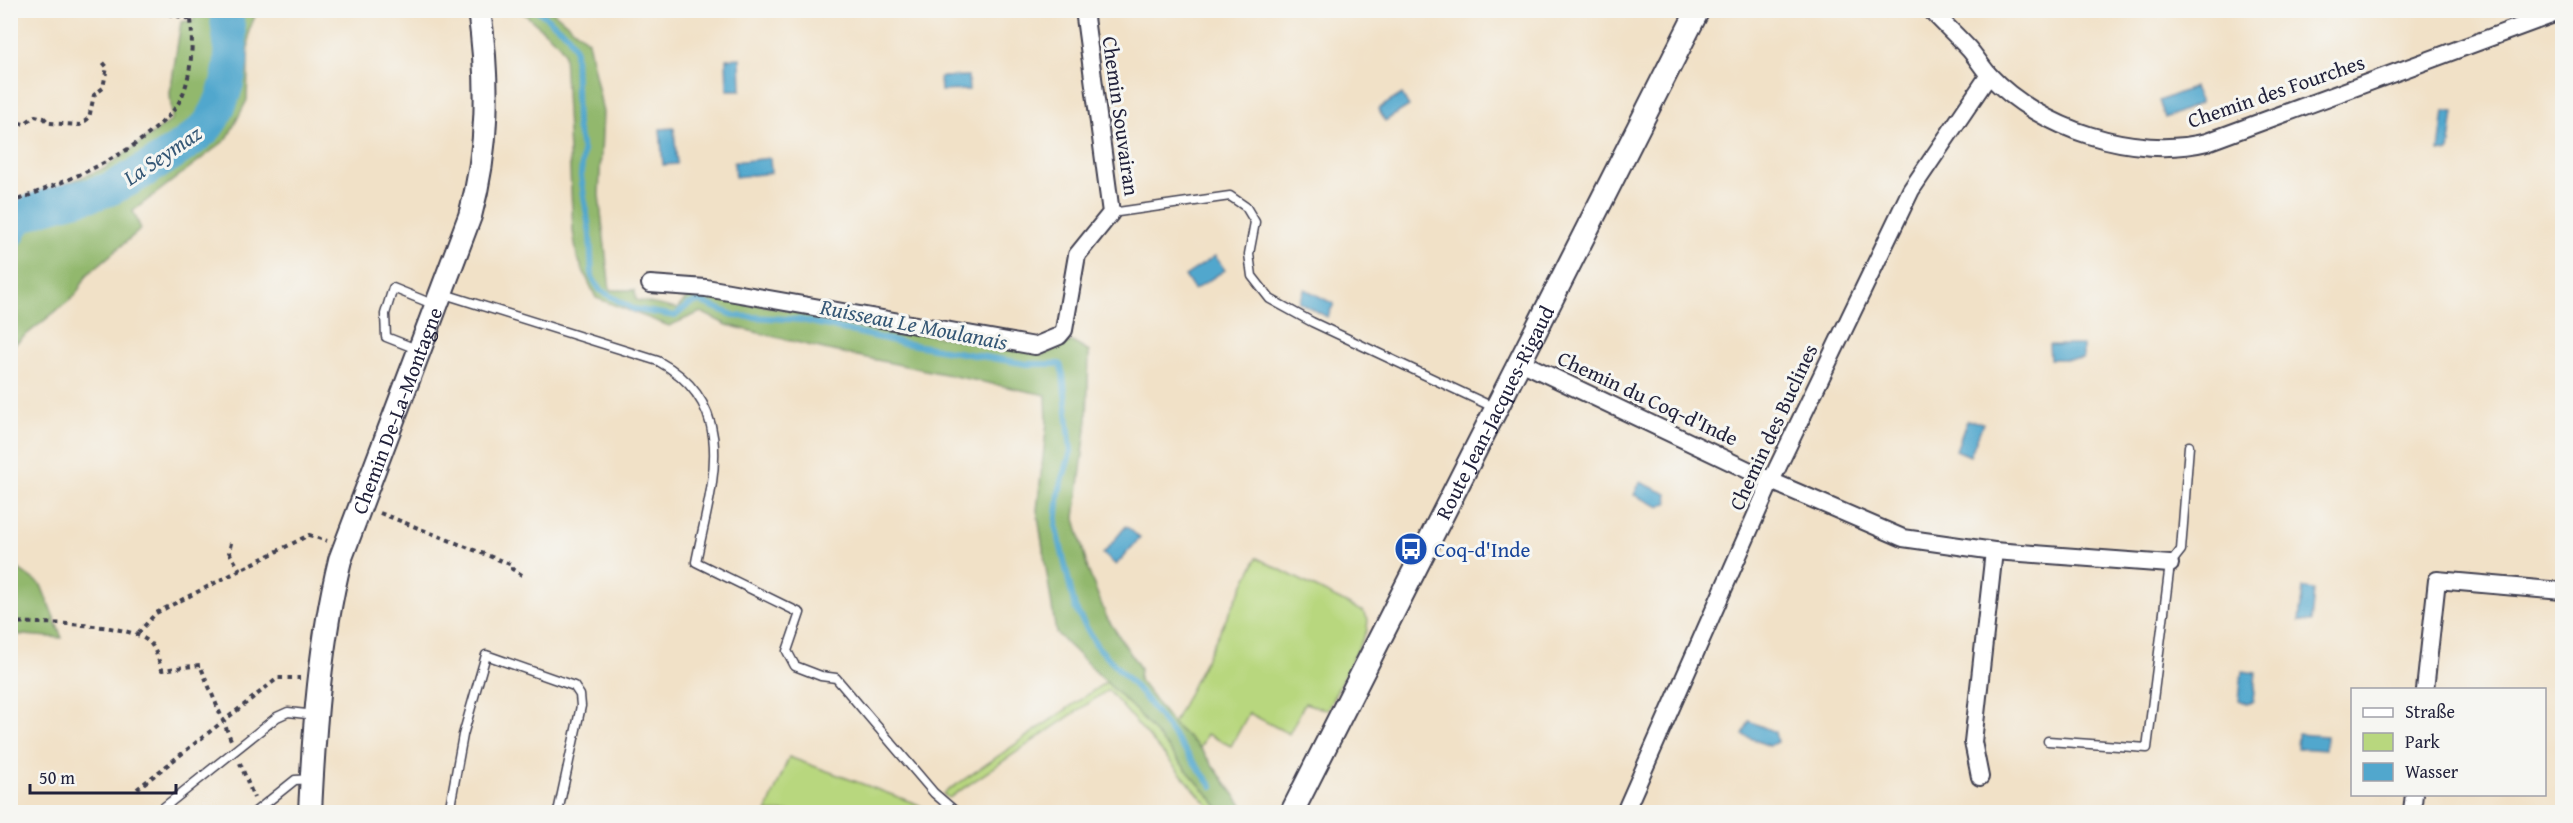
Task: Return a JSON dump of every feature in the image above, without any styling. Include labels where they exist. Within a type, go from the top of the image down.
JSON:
[{"type":"street","name":"Chemin De-La-Montagne","points":[[310,813],[317,715],[330,600],[340,560],[470,216],[480,179],[485,144],[486,70],[479,10]]},
{"type":"street","name":"Chemin Souvairan","points":[[650,284],[706,288],[1035,346],[1059,336],[1064,330],[1077,255],[1111,213],[1083,10]]},
{"type":"street","name":"Route Jean-Jacques-Rigaud","points":[[1292,813],[1698,10]]},
{"type":"street","name":"Chemin des Fourches","points":[[1931,10],[1970,49],[1989,75],[2012,95],[2036,110],[2083,132],[2124,143],[2181,148],[2207,142],[2249,127],[2562,11]]},
{"type":"street","name":"Chemin des Buclines","points":[[1625,813],[1771,481],[1911,190],[1989,75]]},
{"type":"street","name":"Chemin du Coq-d'Inde","points":[[1521,362],[1771,481],[1903,538],[1994,551],[2170,564]]},
{"type":"street","points":[[1980,777],[1973,742],[1994,551]]},
{"type":"street","points":[[2425,688],[2437,580],[2562,591]]},
{"type":"street","points":[[2412,813],[2414,796]]},
{"type":"lane","points":[[1111,213],[1230,196],[1246,207],[1255,222],[1249,254],[1252,276],[1270,298],[1312,322],[1498,409]]},
{"type":"lane","points":[[419,350],[386,337],[385,314],[393,288],[657,362],[687,384],[710,422],[715,449],[714,481],[696,562],[800,613],[787,651],[790,661],[804,670],[836,678],[934,793],[956,813]]},
{"type":"lane","points":[[2049,741],[2147,748],[2170,564],[2181,550],[2189,446]]},
{"type":"lane","points":[[449,813],[463,735],[486,655],[574,686],[580,694],[581,706],[558,813]]},
{"type":"lane","points":[[158,813],[277,717],[288,712],[317,715]]},
{"type":"lane","points":[[257,811],[295,780],[312,779]]},
{"type":"path","points":[[151,10],[191,19]]},
{"type":"path","points":[[10,203],[104,165],[146,135],[174,111],[192,61],[190,10]]},
{"type":"path","points":[[10,121],[24,124],[35,116],[44,118],[49,123],[80,125],[89,118],[94,95],[103,88],[107,67],[101,60]]},
{"type":"path","points":[[375,511],[512,565],[512,569],[522,575]]},
{"type":"path","points":[[137,633],[156,613],[309,535],[330,543]]},
{"type":"path","points":[[231,543],[229,552],[240,570]]},
{"type":"path","points":[[10,622],[96,627],[137,633],[152,645],[162,670],[200,665],[257,811]]},
{"type":"path","points":[[136,789],[278,678],[307,678]]},
{"type":"green space","points":[[193,11],[257,11],[249,31],[247,100],[227,139],[133,211],[141,229],[87,275],[75,296],[11,347],[11,213],[35,196],[105,168],[172,120],[170,93],[181,22],[194,20]]},
{"type":"green space","points":[[521,11],[552,11],[588,41],[603,112],[599,195],[610,290],[635,290],[636,300],[677,309],[691,293],[1043,355],[1071,341],[1089,352],[1087,421],[1075,518],[1088,570],[1107,618],[1140,668],[1139,680],[1173,724],[1200,748],[1247,812],[1223,812],[1136,711],[1056,633],[1037,510],[1047,422],[1046,395],[828,350],[727,325],[701,312],[669,326],[596,298],[577,257],[573,231],[564,53],[559,44]]},
{"type":"green space","points":[[1257,558],[1362,611],[1368,619],[1367,630],[1327,710],[1305,703],[1289,734],[1249,713],[1231,746],[1207,734],[1200,748],[1173,724]]},
{"type":"green space","points":[[16,567],[41,585],[62,638],[11,634],[11,569]]},
{"type":"green space","points":[[1106,682],[1136,711],[1223,812],[1214,812],[1108,690],[949,798],[943,794]]},
{"type":"green space","points":[[789,757],[917,804],[931,812],[766,812]]},
{"type":"water","points":[[740,58],[741,90],[727,90],[726,59]]},
{"type":"water","points":[[968,76],[969,90],[941,91],[940,77]]},
{"type":"water","points":[[2194,87],[2201,103],[2165,118],[2159,101]]},
{"type":"water","points":[[1402,94],[1409,106],[1385,121],[1378,109]]},
{"type":"water","points":[[2444,111],[2454,112],[2449,152],[2439,151]]},
{"type":"water","points":[[674,128],[677,164],[663,165],[660,129]]},
{"type":"water","points":[[770,158],[771,173],[735,177],[734,162]]},
{"type":"water","points":[[1215,256],[1225,270],[1194,290],[1185,276]]},
{"type":"water","points":[[1305,289],[1334,304],[1327,317],[1299,302]]},
{"type":"water","points":[[2049,345],[2083,345],[2083,359],[2050,359]]},
{"type":"water","points":[[1967,420],[1983,423],[1970,456],[1956,450]]},
{"type":"water","points":[[1640,482],[1667,494],[1668,502],[1660,507],[1634,495]]},
{"type":"water","points":[[1126,526],[1140,538],[1116,565],[1103,554]]},
{"type":"water","points":[[2303,588],[2314,590],[2311,622],[2299,621]]},
{"type":"water","points":[[2242,671],[2256,673],[2253,701],[2248,704],[2239,700]]},
{"type":"water","points":[[1749,721],[1775,732],[1777,742],[1769,746],[1743,735]]},
{"type":"water","points":[[2298,734],[2326,736],[2325,750],[2297,748]]},
{"type":"waterway","name":"La Seymaz","points":[[10,231],[15,222],[39,208],[101,192],[122,183],[177,150],[208,125],[221,101],[231,64],[226,10]]},
{"type":"waterway","name":"Ruisseau Le Moulanais","points":[[537,10],[568,35],[575,49],[577,127],[583,151],[581,176],[590,235],[592,277],[600,290],[633,309],[675,316],[688,305],[699,301],[736,316],[802,320],[903,343],[1027,364],[1060,364],[1071,451],[1059,492],[1056,526],[1075,608],[1097,646],[1142,694],[1212,786]]},
{"type":"place","name":"Coq-d'Inde","points":[[1411,549]]}]
